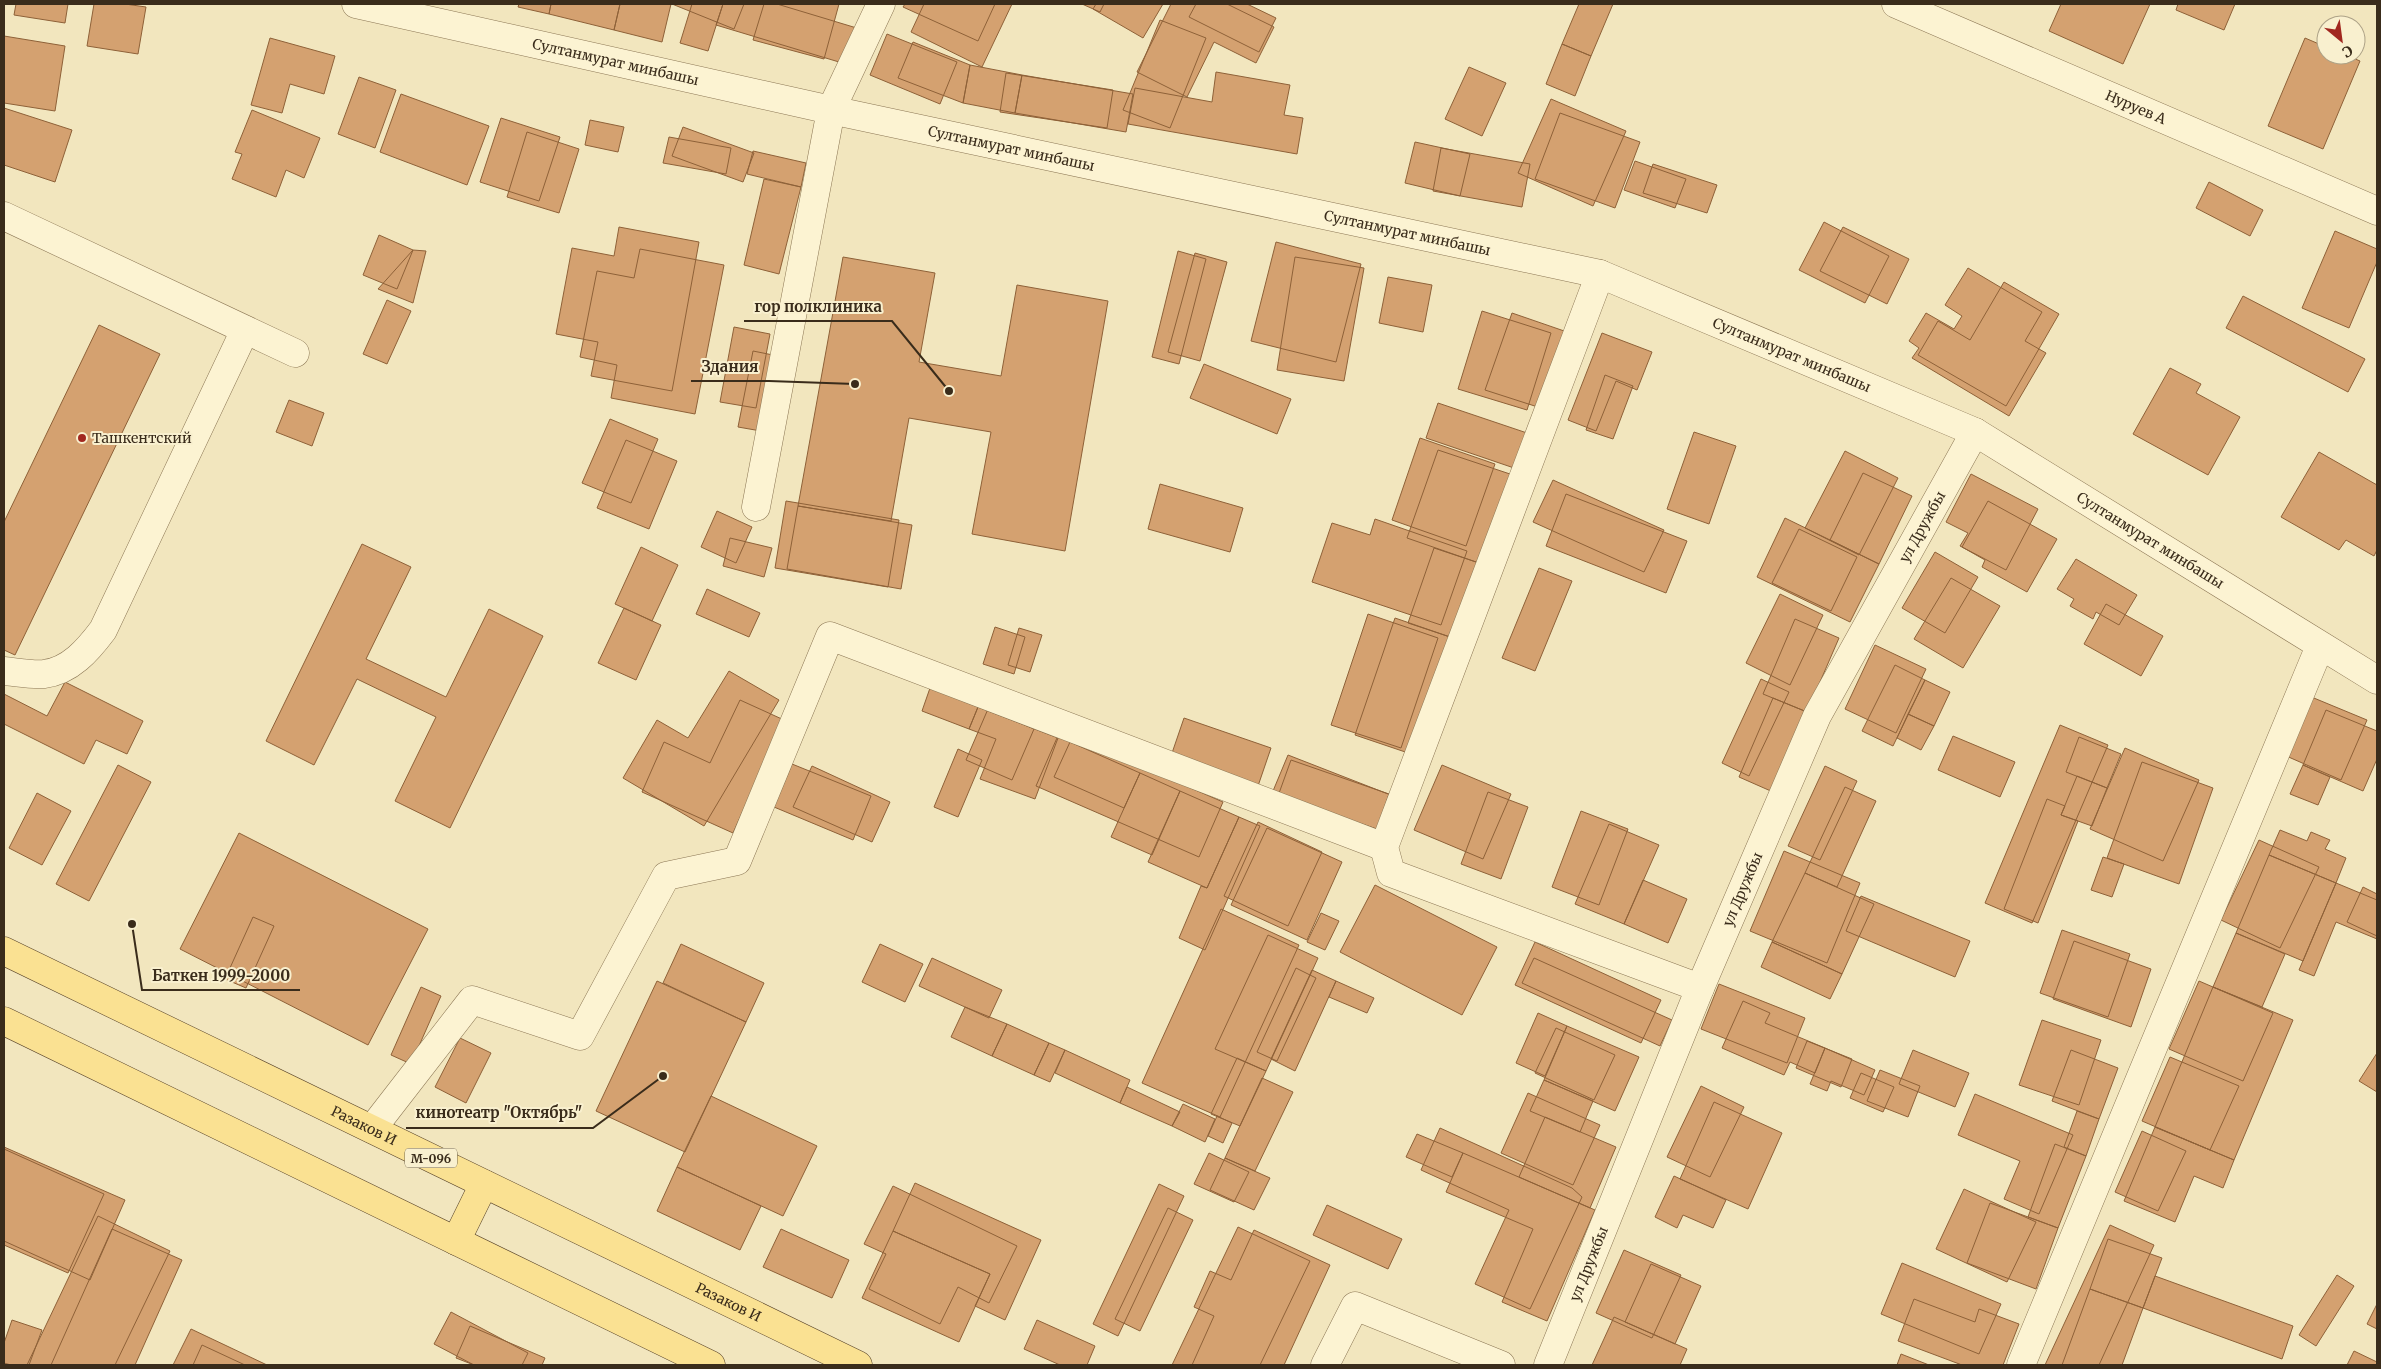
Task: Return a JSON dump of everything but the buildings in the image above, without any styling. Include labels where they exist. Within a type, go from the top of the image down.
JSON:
[{"type":"main road","name":"Разаков И","points":[[4,951],[858,1365]]},
{"type":"main road","points":[[4,1021],[711,1365]]},
{"type":"main road","points":[[456,1241],[484,1184]]},
{"type":"street","points":[[756,507],[831,110],[881,4]]},
{"type":"street","name":"Нуруев А","points":[[1896,4],[2377,211]]},
{"type":"street","name":"Султанмурат минбашы","points":[[369,5],[831,110],[1600,274],[1975,432],[2377,680]]},
{"type":"street","points":[[4,216],[295,353]]},
{"type":"street","points":[[1600,274],[1384,847],[1391,873],[1700,988]]},
{"type":"street","points":[[4,671],[43,674],[53,672],[80,658],[103,630],[245,330]]},
{"type":"street","name":"ул Дружбы","points":[[1548,1365],[1700,988],[1817,716],[1975,432]]},
{"type":"street","points":[[372,1129],[472,1000],[580,1036],[666,876],[737,861],[830,636],[1384,847]]},
{"type":"street","points":[[2021,1365],[2320,646]]},
{"type":"street","points":[[1325,1365],[1355,1306],[1500,1365]]},
{"type":"place","name":"Здания","points":[[855,384]]},
{"type":"place","name":"гор полклиника","points":[[949,391]]},
{"type":"place","name":"Ташкентский","points":[[82,438]]},
{"type":"place","name":"Баткен 1999-2000","points":[[132,924]]},
{"type":"place","name":"кинотеатр \"Октябрь\"","points":[[663,1076]]}]
